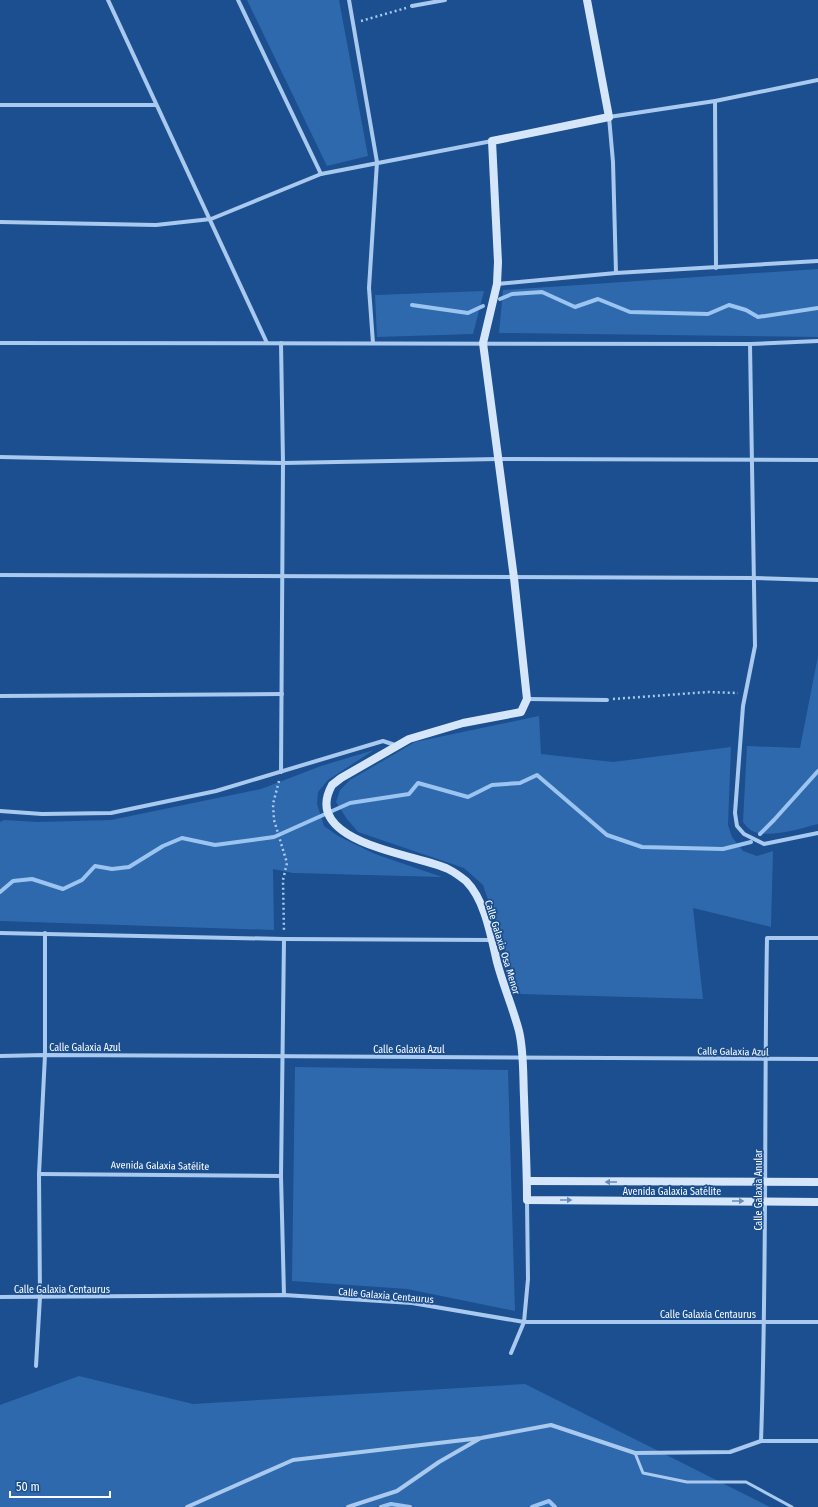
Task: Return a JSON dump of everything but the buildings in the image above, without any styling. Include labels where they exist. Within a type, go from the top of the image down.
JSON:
[{"type":"street","points":[[108,0],[155,105],[211,219],[267,343]]},
{"type":"street","points":[[238,0],[321,174]]},
{"type":"street","points":[[348,0],[377,162],[369,288],[373,343]]},
{"type":"street","points":[[412,6],[445,0]]},
{"type":"street","points":[[587,0],[609,117],[613,162],[616,273]]},
{"type":"street","points":[[0,222],[156,225],[211,219],[321,174],[609,117],[715,101],[818,80]]},
{"type":"street","points":[[715,101],[716,268]]},
{"type":"street","points":[[0,105],[155,105]]},
{"type":"street","points":[[492,141],[498,262],[497,284],[483,344],[514,578],[527,699],[607,700]]},
{"type":"street","points":[[497,284],[616,273],[818,261]]},
{"type":"street","points":[[0,343],[750,344],[818,341]]},
{"type":"street","points":[[281,343],[283,463],[281,772]]},
{"type":"street","points":[[750,344],[755,646],[745,694],[735,813],[737,826],[744,834],[764,844],[818,833]]},
{"type":"street","points":[[0,457],[283,463],[498,459],[818,460]]},
{"type":"street","points":[[0,575],[754,578],[818,580]]},
{"type":"street","points":[[0,696],[282,694]]},
{"type":"street","name":"Calle Galaxia Osa Menor","points":[[511,1353],[524,1322],[528,1279],[527,1181],[522,1057],[519,1032],[500,976],[491,940],[475,892],[465,881],[449,869],[363,842],[338,828],[330,818],[326,806],[327,794],[332,785],[395,745],[436,730],[521,712],[527,699]]},
{"type":"street","points":[[0,811],[42,814],[111,813],[216,791],[383,741],[395,745]]},
{"type":"street","points":[[0,933],[284,939],[491,940]]},
{"type":"street","points":[[36,1366],[40,1297],[39,1174],[45,1055],[45,933]]},
{"type":"street","name":"Calle Galaxia Anular","points":[[761,1441],[766,1322],[767,1182],[765,1060],[767,938],[818,938]]},
{"type":"street","points":[[284,939],[281,1176],[284,1295]]},
{"type":"street","name":"Calle Galaxia Azul","points":[[0,1056],[818,1059]]},
{"type":"street","name":"Avenida Galaxia Satélite","points":[[39,1174],[281,1176]]},
{"type":"street","name":"Avenida Galaxia Satélite","points":[[527,1181],[818,1182]]},
{"type":"street","name":"Avenida Galaxia Satélite","points":[[527,1200],[818,1202]]},
{"type":"street","name":"Calle Galaxia Centaurus","points":[[0,1297],[284,1295],[412,1303],[524,1322],[818,1322]]},
{"type":"street","points":[[187,1507],[293,1460],[481,1438],[551,1425],[635,1453],[730,1452],[761,1441],[818,1441]]},
{"type":"street","points":[[348,1507],[397,1491],[439,1462],[481,1438]]},
{"type":"lane","points":[[635,1453],[643,1472],[687,1482],[746,1482],[792,1507]]},
{"type":"path","points":[[352,24],[412,6]]},
{"type":"path","points":[[607,700],[708,692],[745,694]]},
{"type":"path","points":[[281,772],[273,804],[274,820],[287,863],[283,880],[284,939]]},
{"type":"shaded area","points":[[247,0],[339,0],[368,156],[327,166]]},
{"type":"shaded area","points":[[818,269],[818,337],[499,333],[503,290]]},
{"type":"shaded area","points":[[484,291],[473,334],[377,337],[375,295]]},
{"type":"shaded area","points":[[818,656],[818,824],[773,834],[753,832],[743,822],[747,746],[800,748]]},
{"type":"shaded area","points":[[539,716],[541,754],[613,762],[731,747],[728,825],[732,837],[743,851],[757,856],[773,851],[771,927],[693,908],[703,999],[520,994],[483,885],[464,868],[358,832],[336,802],[340,790],[350,780],[415,742]]},
{"type":"shaded area","points":[[374,750],[328,780],[318,792],[317,804],[324,826],[338,836],[375,854],[442,877],[293,873],[273,869],[274,930],[0,921],[0,822],[4,820],[38,822],[111,820],[261,789],[321,766]]},
{"type":"shaded area","points":[[295,1067],[508,1070],[515,1311],[407,1289],[292,1281]]},
{"type":"shaded area","points":[[79,1376],[193,1404],[525,1384],[770,1507],[0,1507],[0,1405]]},
{"type":"waterway","points":[[500,299],[512,294],[542,292],[575,307],[598,299],[630,312],[708,314],[729,305],[746,310],[758,317],[818,308]]},
{"type":"waterway","points":[[412,305],[468,313],[483,306]]},
{"type":"waterway","points":[[760,834],[818,771]]},
{"type":"waterway","points":[[0,892],[13,881],[32,879],[63,889],[82,880],[95,866],[112,869],[129,867],[163,846],[182,838],[215,845],[274,837],[350,803],[409,794],[418,783],[468,797],[492,785],[520,783],[537,775],[607,835],[642,847],[723,849],[751,842]]},
{"type":"waterway","points":[[532,1507],[549,1501],[555,1507]]},
{"type":"waterway","points":[[381,1507],[391,1504],[410,1507]]}]
